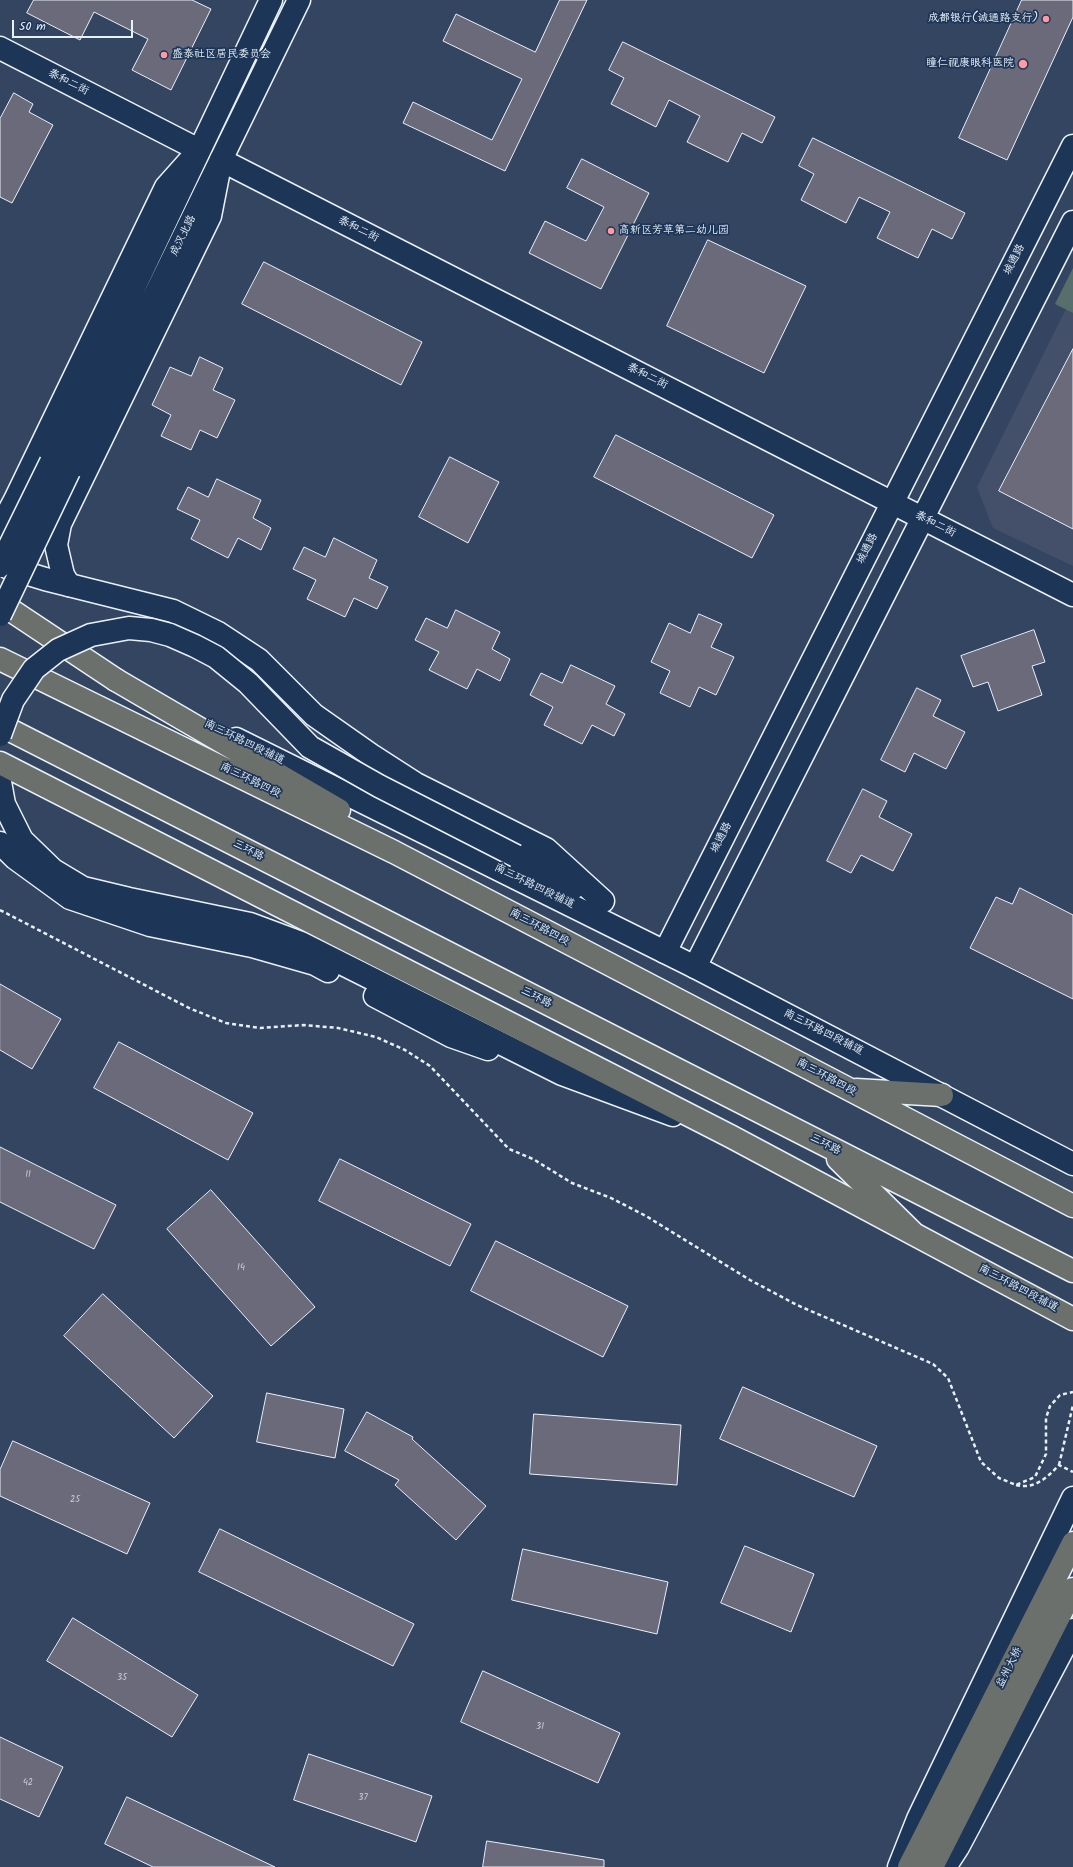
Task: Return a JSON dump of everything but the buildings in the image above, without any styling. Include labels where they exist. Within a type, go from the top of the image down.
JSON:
[{"type":"main road","name":"成汉北路","points":[[60,466],[199,150],[271,0]]},
{"type":"main road","name":"成汉北路","points":[[60,466],[221,160],[298,0]]},
{"type":"main road","name":"泰和二街","points":[[0,48],[199,150]]},
{"type":"main road","name":"城通路","points":[[665,952],[1073,146]]},
{"type":"main road","points":[[0,528],[166,187],[199,150]]},
{"type":"main road","name":"泰和二街","points":[[221,160],[1073,595]]},
{"type":"main road","points":[[69,584],[63,575],[56,545],[60,524],[210,216],[221,160]]},
{"type":"main road","points":[[695,967],[1073,222]]},
{"type":"main road","points":[[0,566],[60,466]]},
{"type":"main road","points":[[0,615],[60,466]]},
{"type":"main road","points":[[0,561],[9,568],[173,611],[218,633],[259,660],[314,715],[371,755],[416,784],[546,850],[602,901],[665,952]]},
{"type":"main road","name":"南三环路四段辅道","points":[[0,603],[116,680],[695,967],[1073,1164]]},
{"type":"main road","points":[[0,735],[13,700],[34,669],[58,650],[91,635],[129,628],[151,630],[189,643],[216,658],[248,683],[310,747],[378,786],[602,901]]},
{"type":"main road","name":"南三环路四段","points":[[0,659],[394,852],[1073,1206]]},
{"type":"main road","points":[[116,680],[554,936]]},
{"type":"main road","name":"三环路","points":[[0,725],[1073,1270]]},
{"type":"main road","name":"南三环路四段辅道","points":[[0,763],[730,1136],[912,1232],[1070,1320]]},
{"type":"main road","name":"南三环路四段辅道","points":[[0,782],[4,804],[22,840],[53,870],[83,888],[250,924],[301,943],[562,1074]]},
{"type":"main road","name":"南三环路四段辅道","points":[[0,843],[15,858],[70,898],[150,925],[252,946],[315,964],[451,1036],[562,1074],[730,1136]]},
{"type":"main road","points":[[848,1089],[942,1095]]},
{"type":"main road","points":[[823,1144],[912,1232]]},
{"type":"main road","points":[[900,1867],[918,1819],[1073,1498]]},
{"type":"main road","name":"益州大桥","points":[[957,1796],[1073,1543]]},
{"type":"main road","name":"益州大桥","points":[[957,1796],[1073,1589]]},
{"type":"main road","points":[[945,1867],[958,1847],[1073,1630]]},
{"type":"main road","points":[[909,1867],[957,1796]]},
{"type":"main road","points":[[932,1867],[957,1796]]},
{"type":"path","points":[[0,910],[189,1008],[226,1023],[260,1028],[304,1025],[338,1028],[376,1037],[405,1050],[430,1066],[509,1149],[533,1159],[572,1183],[611,1198],[646,1216],[750,1280],[797,1305],[933,1364],[948,1378],[981,1462],[999,1478],[1024,1488],[1035,1485],[1050,1475],[1059,1465],[1073,1405]]},
{"type":"path","points":[[1016,1485],[1036,1477],[1046,1454],[1046,1418],[1050,1406],[1060,1395],[1073,1392]]},
{"type":"path","points":[[1059,1465],[1073,1472]]},
{"type":"shaded area","points":[[1066,309],[1073,313],[1073,566],[993,528],[977,487]]},
{"type":"green space","points":[[1073,268],[1073,313],[1055,304]]},
{"type":"place","name":"成都银行(诚通路支行)","points":[[1046,19]]},
{"type":"place","name":"盛泰社区居民委员会","points":[[164,55]]},
{"type":"place","name":"瞳仁视康眼科医院","points":[[1023,64]]},
{"type":"place","name":"高新区芳草第二幼儿园","points":[[611,231]]}]
